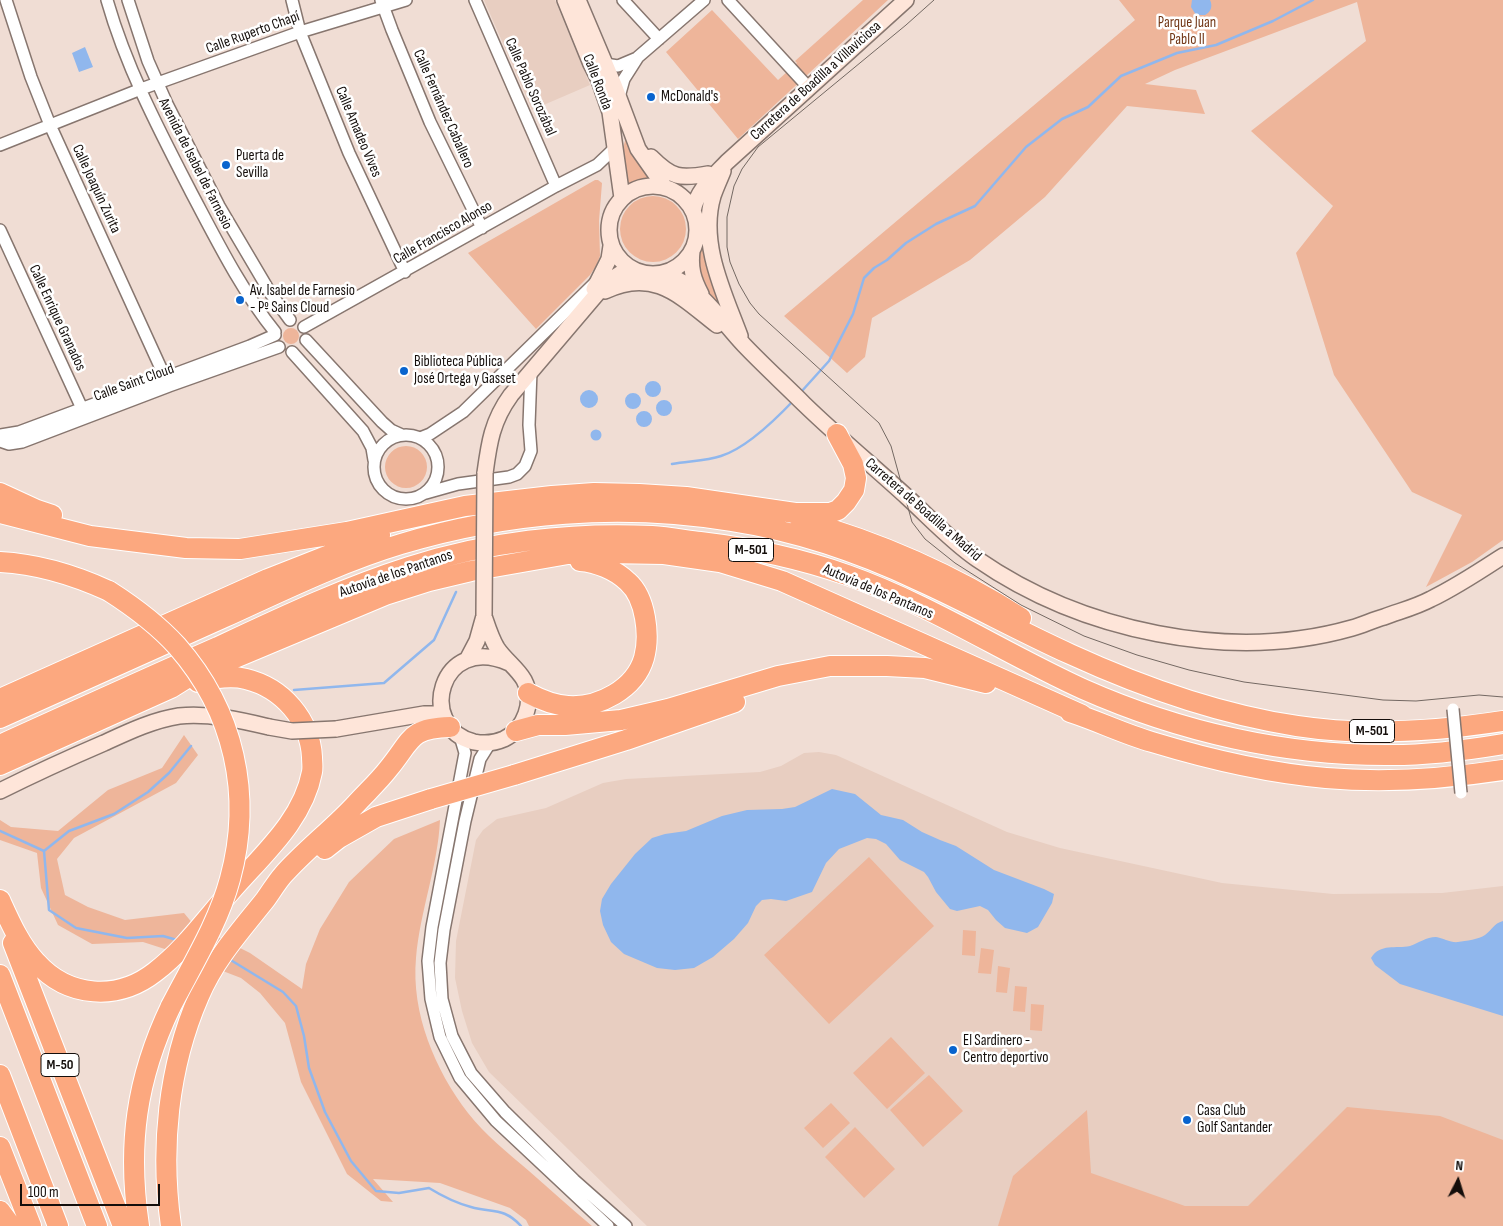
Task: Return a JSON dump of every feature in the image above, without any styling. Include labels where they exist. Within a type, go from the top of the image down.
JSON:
[{"type":"highway","points":[[0,513],[90,536],[186,548],[240,549],[347,532],[466,506],[552,496],[630,494],[686,497],[816,514],[830,513],[838,510],[846,502],[854,490],[856,478],[854,464],[837,434]]},
{"type":"highway","points":[[0,493],[37,510],[139,542]]},
{"type":"highway","points":[[0,699],[268,579],[376,536],[495,503]]},
{"type":"highway","points":[[747,506],[868,541],[926,565],[997,603],[1063,646],[1071,655]]},
{"type":"highway","name":"Autovía de los Pantanos","points":[[0,718],[280,592],[399,544],[456,530],[527,517],[581,512],[666,513],[733,521],[791,534],[860,555],[920,580],[1071,655],[1169,695],[1242,715],[1297,726],[1390,731],[1464,727],[1503,722]]},
{"type":"highway","name":"Autovía de los Pantanos","points":[[0,745],[300,610],[353,587],[409,567],[462,552],[532,540],[586,536],[654,536],[726,545],[786,556],[849,576],[910,602],[1082,688],[1142,712],[1215,734],[1267,746],[1393,756],[1467,750],[1503,744]]},
{"type":"highway","points":[[0,765],[172,688],[187,678],[386,595],[429,581],[471,571],[568,554],[664,554],[729,565],[782,581],[1082,715]]},
{"type":"highway","points":[[528,693],[554,704],[569,707],[593,704],[614,696],[626,686],[644,659],[647,635],[645,615],[640,600],[629,582],[606,567],[586,561],[545,559]]},
{"type":"highway","points":[[0,562],[20,563],[51,569],[81,578],[110,590],[151,621],[176,645],[208,688],[232,746],[238,775],[241,816],[239,838],[230,880],[217,916],[158,1033],[145,1074],[135,1127],[134,1164],[139,1226]]},
{"type":"highway","points":[[516,731],[538,725],[565,725],[621,720],[668,709],[778,676],[830,666],[887,666],[925,668],[970,678],[1082,715],[1150,741],[1211,758],[1260,768],[1326,778],[1394,780],[1469,775],[1503,770]]},
{"type":"highway","points":[[267,897],[296,871],[339,838],[376,817],[626,740],[801,680],[887,666]]},
{"type":"highway","points":[[0,902],[26,950],[50,974],[66,984],[85,990],[104,992],[122,990],[146,980],[165,965],[291,822],[306,795],[313,770],[311,744],[300,717],[285,700],[269,687],[246,678],[220,676],[172,688]]},
{"type":"highway","points":[[171,1226],[167,1163],[173,1078],[199,996],[211,973],[235,937],[283,876],[341,820],[390,768],[407,742],[418,732],[432,727],[452,728]]},
{"type":"highway","name":"M-50","points":[[0,902],[11,937],[122,1226]]},
{"type":"highway","name":"M-50","points":[[0,975],[97,1226]]},
{"type":"highway","points":[[0,1075],[58,1226]]},
{"type":"highway","points":[[0,1147],[31,1226]]},
{"type":"highway","points":[[0,1211],[11,1226]]},
{"type":"street","name":"Calle Joaquín Zurita","points":[[6,0],[31,77],[50,125],[167,381]]},
{"type":"street","name":"Avenida de Isabel de Farnesio","points":[[107,0],[140,89],[203,215],[248,295],[275,333]]},
{"type":"street","name":"Avenida de Isabel de Farnesio","points":[[128,0],[148,61],[219,206],[271,294],[290,320]]},
{"type":"street","name":"Calle Amadeo Vives","points":[[292,0],[300,32],[349,153],[405,272]]},
{"type":"street","name":"Calle Ruperto Chapí","points":[[0,145],[140,89],[382,3],[406,0]]},
{"type":"street","name":"Calle Pablo Sorozábal","points":[[475,0],[556,186]]},
{"type":"street","name":"Calle Ronda","points":[[565,0],[604,91],[616,147],[622,198]]},
{"type":"street","name":"Calle Ronda","points":[[578,0],[638,149],[669,189]]},
{"type":"street","points":[[623,0],[660,39]]},
{"type":"street","points":[[604,64],[618,66],[638,57],[704,0]]},
{"type":"street","points":[[728,0],[809,88]]},
{"type":"street","name":"Carretera de Boadilla a Villaviciosa","points":[[693,211],[700,192],[727,162],[906,0]]},
{"type":"street","name":"Calle Fernández Caballero","points":[[382,3],[430,122],[482,228]]},
{"type":"street","points":[[616,91],[638,57]]},
{"type":"street","points":[[616,91],[616,75],[626,64]]},
{"type":"street","points":[[632,132],[651,158],[668,173],[687,178],[708,174]]},
{"type":"street","name":"Calle Francisco Alonso","points":[[304,327],[597,165],[616,147]]},
{"type":"street","points":[[727,162],[713,197],[710,218],[710,240],[716,270],[743,344]]},
{"type":"street","name":"Carretera de Boadilla a Villaviciosa","points":[[669,189],[708,174],[727,162]]},
{"type":"street","points":[[597,165],[610,164],[619,168]]},
{"type":"street","points":[[653,185],[669,189],[689,203],[693,211],[698,231],[692,251],[685,261],[675,268],[664,272],[654,274],[635,270],[617,256],[612,246],[609,230],[611,215],[622,198],[631,191],[653,185]]},
{"type":"street","name":"Calle Enrique Granados","points":[[0,230],[84,413]]},
{"type":"street","points":[[581,312],[601,277],[609,259],[612,246]]},
{"type":"street","name":"Carretera de Boadilla a Madrid","points":[[692,251],[690,264],[693,278],[704,300]]},
{"type":"street","points":[[467,660],[477,641],[484,616],[485,474],[487,452],[494,423],[500,409],[607,282],[621,273],[635,270]]},
{"type":"street","name":"Carretera de Boadilla a Madrid","points":[[664,272],[679,278],[704,300],[743,344],[811,411],[977,559],[1064,607],[1119,626],[1162,635],[1211,641],[1272,641],[1307,637],[1350,628],[1430,600],[1503,556]]},
{"type":"street","points":[[420,438],[430,434],[463,412],[601,277]]},
{"type":"street","points":[[598,294],[630,282],[646,282],[664,286],[743,344]]},
{"type":"street","points":[[306,340],[301,348],[292,352],[285,351],[279,347],[275,339],[275,333],[281,323],[290,320],[301,323],[304,327],[306,340],[382,422],[391,430],[402,435],[420,438],[433,448],[438,464],[436,480],[426,493]]},
{"type":"street","name":"Calle Saint Cloud","points":[[0,441],[9,444],[22,442],[84,413],[167,381],[250,346],[275,333]]},
{"type":"street","name":"Calle Saint Cloud","points":[[167,381],[279,347]]},
{"type":"street","points":[[292,352],[363,431],[372,448],[375,477],[385,492],[401,499],[418,497],[458,484],[509,477],[516,474],[524,466],[531,451],[529,408],[531,370]]},
{"type":"street","name":"Calle Saint Cloud","points":[[0,436],[84,413]]},
{"type":"street","points":[[374,460],[382,445],[389,439],[402,435]]},
{"type":"street","points":[[0,790],[124,734],[179,716],[225,718],[292,731],[336,729],[404,716],[434,714],[452,728],[480,743],[490,743],[504,739],[516,731],[524,720],[528,707],[528,693],[522,676],[509,663],[491,638],[484,616]]},
{"type":"street","points":[[509,663],[496,657],[481,656],[467,660],[455,667],[446,679],[441,692],[441,706],[465,753],[432,927],[428,962],[431,999],[440,1037],[460,1078],[496,1121],[608,1226]]},
{"type":"street","points":[[404,716],[421,710],[441,692]]},
{"type":"street","points":[[1453,709],[1461,792]]},
{"type":"street","points":[[490,743],[480,759],[465,821],[444,930],[440,963],[442,999],[452,1036],[471,1073],[505,1112],[574,1180],[626,1226]]},
{"type":"shaded area","points":[[484,0],[555,0],[590,85],[532,110]]},
{"type":"shaded area","points":[[819,752],[836,755],[1007,832],[1060,848],[1222,883],[1333,894],[1442,893],[1503,886],[1503,1226],[647,1226],[489,1072],[472,1043],[462,1011],[455,978],[456,941],[476,840],[483,830],[497,819],[546,808],[603,783],[626,779],[760,772],[781,766],[804,753]]},
{"type":"green space","points":[[863,0],[888,0],[738,139],[666,52],[712,10],[778,80],[797,63],[795,61]]},
{"type":"green space","name":"Parque Juan Pablo II","points":[[1119,0],[1503,0],[1503,540],[1472,562],[1426,587],[1462,515],[1412,492],[1334,375],[1296,253],[1333,206],[1251,131],[1366,41],[1357,2],[1175,70],[1145,84],[1196,90],[1205,114],[1127,106],[1045,197],[970,260],[872,318],[865,357],[847,373],[784,316],[1135,20]]},
{"type":"green space","points":[[623,126],[655,180],[640,181],[627,187],[622,151],[625,141]]},
{"type":"green space","points":[[595,180],[602,183],[599,221],[600,256],[590,275],[536,329],[468,253]]},
{"type":"green space","points":[[653,196],[666,199],[676,206],[683,216],[686,229],[683,242],[676,252],[666,259],[653,262],[640,259],[630,252],[623,242],[620,229],[623,216],[630,206],[640,199]]},
{"type":"green space","points":[[703,238],[732,323],[704,284],[699,264]]},
{"type":"green space","points":[[291,328],[299,336],[291,344],[283,336]]},
{"type":"green space","points":[[406,446],[421,452],[427,467],[421,482],[406,488],[391,482],[385,467],[391,452]]},
{"type":"green space","points":[[184,735],[198,755],[176,783],[74,838],[57,859],[65,895],[88,907],[125,920],[184,913],[194,925],[250,953],[302,989],[306,964],[320,929],[349,882],[394,839],[440,820],[439,837],[421,923],[416,958],[415,979],[417,999],[428,1040],[445,1078],[468,1113],[482,1129],[592,1226],[529,1226],[526,1220],[510,1208],[440,1183],[373,1179],[393,1202],[381,1201],[347,1174],[301,1082],[285,1023],[260,993],[241,978],[171,951],[143,942],[92,944],[58,925],[41,888],[37,853],[0,840],[0,820],[11,827],[58,831],[108,790],[162,768]]},
{"type":"green space","points":[[869,857],[934,926],[829,1024],[764,955]]},
{"type":"green space","points":[[963,930],[976,931],[975,956],[962,955]]},
{"type":"green space","points":[[981,948],[994,950],[991,974],[978,973]]},
{"type":"green space","points":[[998,966],[1010,968],[1007,993],[996,992]]},
{"type":"green space","points":[[1015,986],[1027,987],[1025,1012],[1013,1011]]},
{"type":"green space","points":[[1031,1004],[1044,1005],[1042,1031],[1030,1030]]},
{"type":"green space","points":[[891,1037],[925,1073],[887,1109],[853,1073]]},
{"type":"green space","points":[[929,1075],[963,1111],[923,1147],[890,1110]]},
{"type":"green space","points":[[831,1103],[850,1123],[823,1148],[804,1128]]},
{"type":"green space","points":[[1347,1107],[1440,1116],[1503,1140],[1503,1226],[998,1226],[1013,1176],[1087,1110],[1091,1173],[1185,1206],[1248,1206]]},
{"type":"green space","points":[[855,1127],[895,1169],[864,1198],[825,1157]]},
{"type":"water","points":[[1192,0],[1210,0],[1210,11],[1205,15],[1196,15],[1191,7]]},
{"type":"water","points":[[85,47],[93,67],[79,72],[72,53]]},
{"type":"water","points":[[653,381],[661,389],[653,397],[645,389]]},
{"type":"water","points":[[589,390],[596,392],[598,399],[596,406],[589,408],[582,406],[580,399],[582,392]]},
{"type":"water","points":[[633,393],[639,395],[641,401],[639,407],[633,409],[627,407],[625,401],[627,395]]},
{"type":"water","points":[[664,400],[672,408],[664,416],[656,408]]},
{"type":"water","points":[[644,411],[650,413],[652,419],[650,425],[644,427],[638,425],[636,419],[638,413]]},
{"type":"water","points":[[596,429],[602,435],[596,441],[590,435]]},
{"type":"water","points":[[832,789],[855,794],[881,815],[903,820],[922,832],[956,846],[994,870],[1054,894],[1052,903],[1038,927],[1027,933],[1005,928],[988,910],[980,906],[957,911],[950,909],[936,892],[924,872],[900,860],[886,844],[876,839],[867,838],[839,849],[826,863],[812,892],[786,901],[762,900],[756,906],[748,923],[734,939],[713,957],[694,968],[675,970],[657,968],[624,954],[611,942],[603,925],[600,911],[602,899],[611,884],[635,854],[652,838],[686,831],[722,816],[747,810],[795,807]]},
{"type":"water","points":[[1503,921],[1503,1016],[1400,984],[1375,965],[1371,958],[1375,953],[1384,948],[1410,946],[1432,937],[1455,942],[1476,939],[1485,935],[1495,925]]},
{"type":"waterway","points":[[801,392],[829,361],[853,314],[864,278],[906,243],[936,224],[975,206],[1026,147],[1062,119],[1088,107],[1121,76],[1177,53],[1216,45],[1273,21],[1313,0]]},
{"type":"waterway","points":[[672,464],[709,459],[741,447],[779,416],[794,400]]},
{"type":"waterway","points":[[294,690],[384,683],[434,640],[456,592]]},
{"type":"waterway","points":[[0,831],[44,851],[69,831],[114,814],[148,792],[169,773],[191,746]]},
{"type":"waterway","points":[[44,851],[49,910],[76,928],[127,938],[163,936],[177,940]]},
{"type":"waterway","points":[[229,959],[283,992],[296,1006],[304,1036],[309,1068],[325,1112],[351,1161],[376,1191],[399,1193],[429,1188],[465,1205],[503,1213],[521,1226]]},
{"type":"tram line","points":[[934,0],[758,147],[742,169],[734,186],[727,217],[727,247],[730,262],[739,284],[750,303],[759,314],[879,423],[891,446],[912,522],[925,539],[955,563],[1021,605],[1084,636],[1137,655],[1189,670],[1244,682],[1383,700],[1416,701],[1479,695],[1503,697]]},
{"type":"place","name":"McDonald's","points":[[651,97]]},
{"type":"place","name":"Puerta de Sevilla","points":[[226,165]]},
{"type":"place","name":"Av. Isabel de Farnesio - Pº Sains Cloud","points":[[240,300]]},
{"type":"place","name":"Biblioteca Pública José Ortega y Gasset","points":[[404,371]]},
{"type":"place","name":"El Sardinero - Centro deportivo","points":[[953,1050]]},
{"type":"place","name":"Casa Club Golf Santander","points":[[1187,1120]]}]
